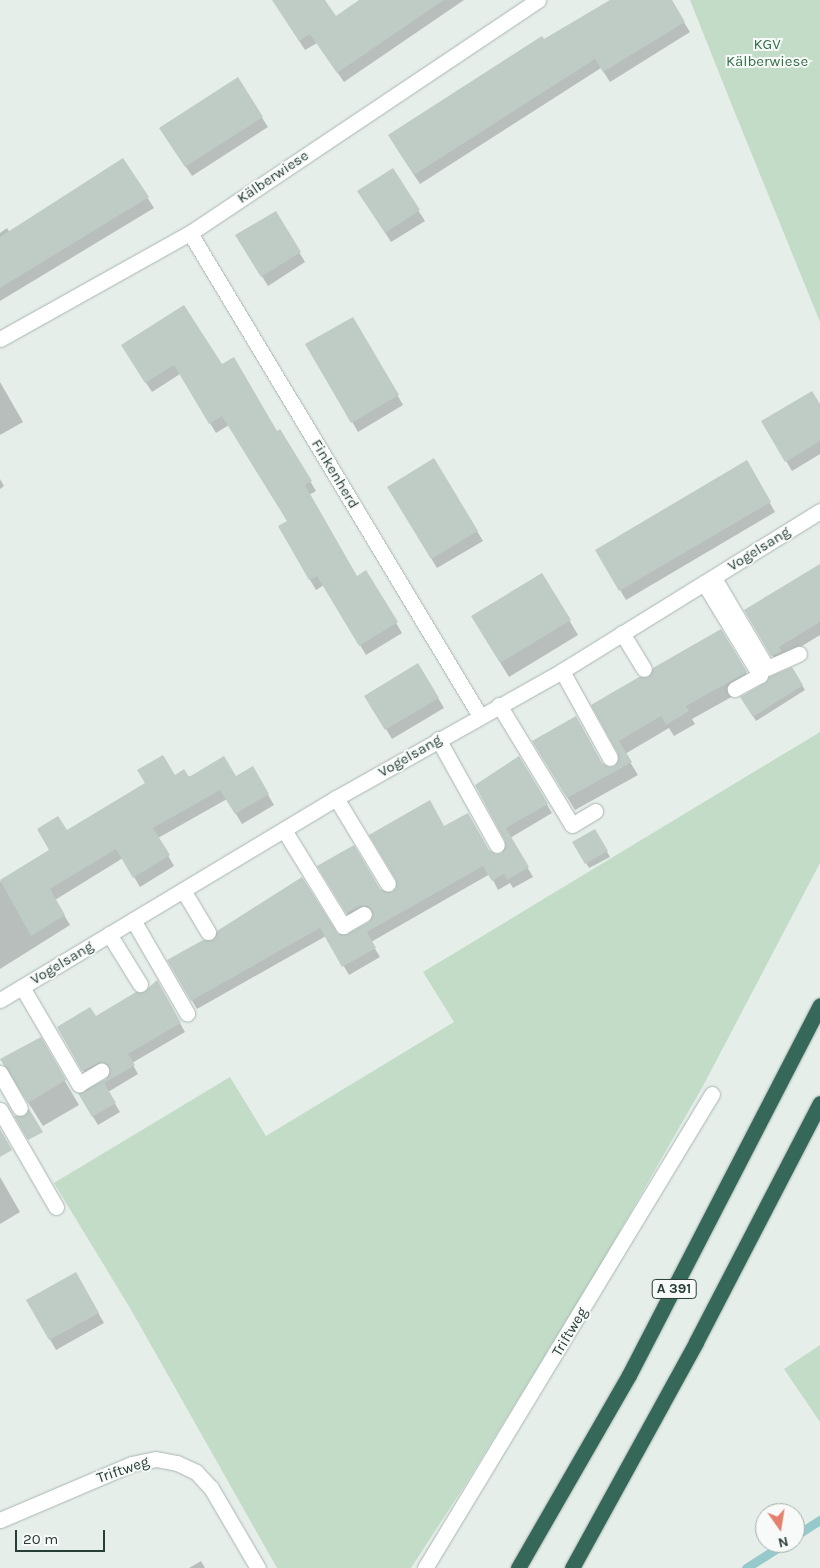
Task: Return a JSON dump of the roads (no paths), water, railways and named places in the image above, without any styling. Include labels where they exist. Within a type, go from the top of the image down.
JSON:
[{"type":"highway","name":"A 391","points":[[518,1568],[629,1375],[820,1005]]},
{"type":"highway","name":"A 391","points":[[572,1568],[696,1342],[820,1102]]},
{"type":"street","name":"Kälberwiese","points":[[0,339],[190,233],[538,0]]},
{"type":"street","name":"Finkenherd","points":[[190,233],[480,716]]},
{"type":"street","name":"Vogelsang","points":[[0,1000],[336,798],[562,671],[820,511]]},
{"type":"street","points":[[709,580],[767,668],[799,654]]},
{"type":"street","points":[[709,580],[760,675],[735,689]]},
{"type":"street","points":[[622,633],[644,669]]},
{"type":"street","points":[[562,671],[610,758]]},
{"type":"street","points":[[499,705],[572,825],[595,811]]},
{"type":"street","points":[[438,739],[497,845]]},
{"type":"street","points":[[336,798],[388,884]]},
{"type":"street","points":[[284,830],[343,926],[364,914]]},
{"type":"street","points":[[183,890],[208,932]]},
{"type":"street","points":[[133,920],[187,1013]]},
{"type":"street","points":[[109,934],[140,984]]},
{"type":"street","points":[[22,987],[79,1084],[101,1071]]},
{"type":"street","points":[[0,1072],[20,1108]]},
{"type":"street","name":"Triftweg","points":[[425,1568],[712,1094]]},
{"type":"street","points":[[0,1110],[56,1208]]},
{"type":"street","name":"Triftweg","points":[[0,1520],[131,1464],[156,1459],[177,1463],[196,1472],[211,1488],[258,1568]]},
{"type":"waterway","points":[[805,1530],[820,1520]]},
{"type":"waterway","points":[[746,1568],[769,1553]]},
{"type":"park label","name":"KGV Kälberwiese","points":[[767,52]]}]
